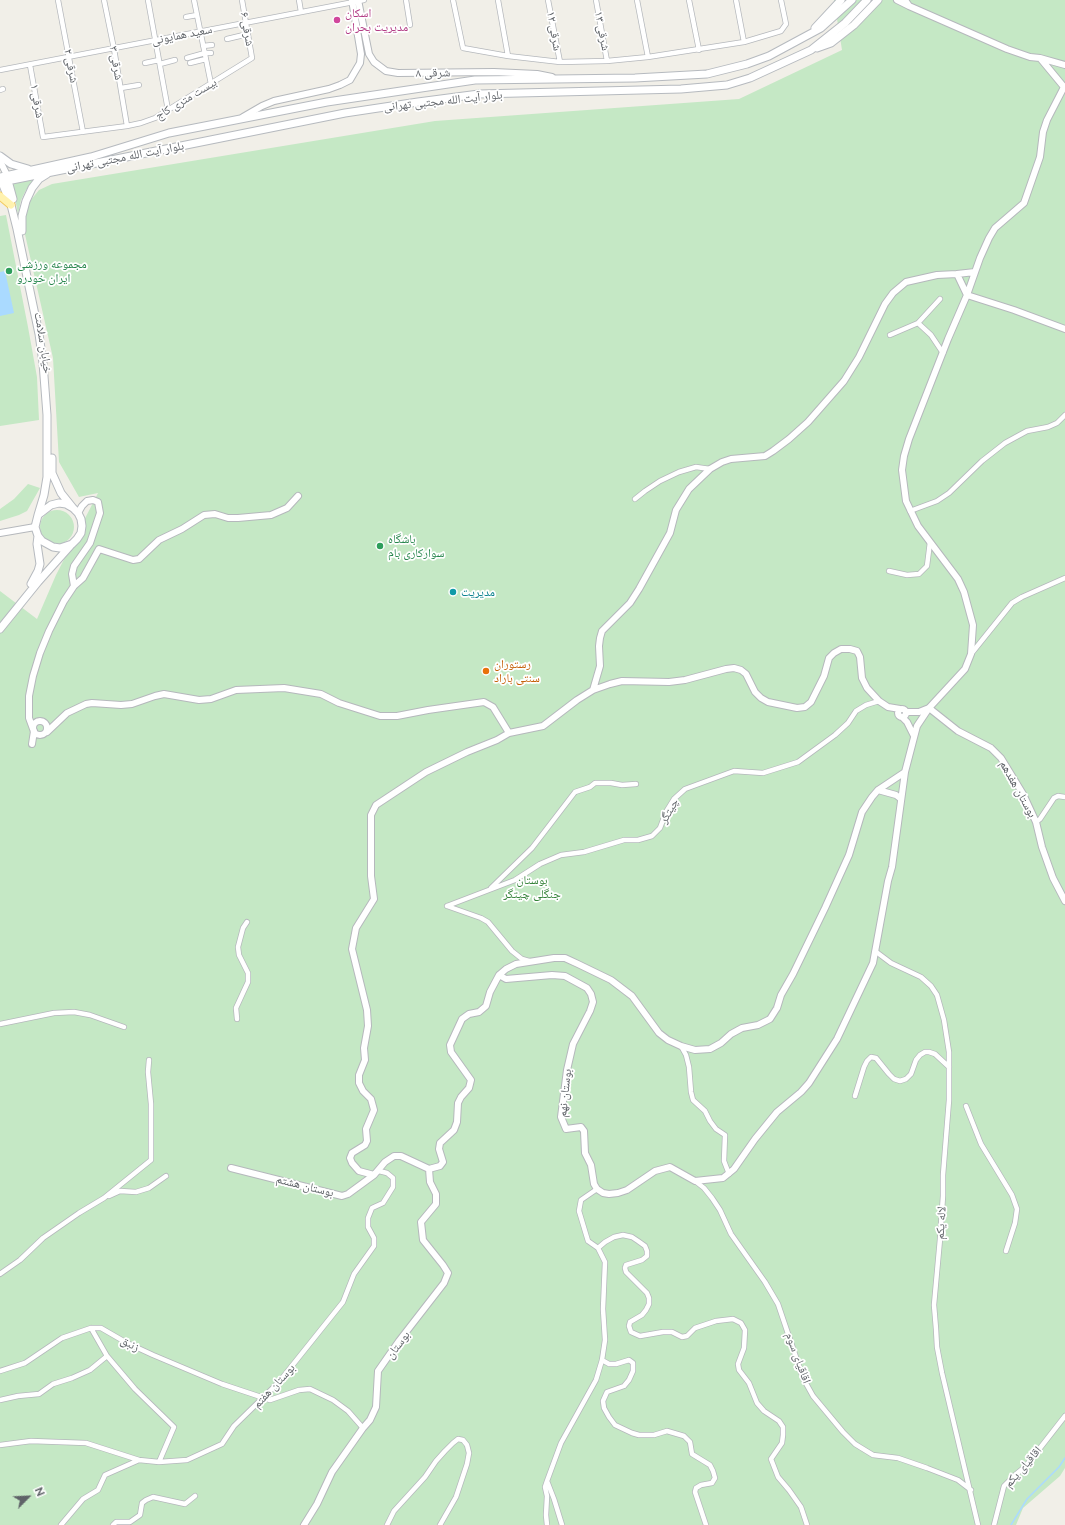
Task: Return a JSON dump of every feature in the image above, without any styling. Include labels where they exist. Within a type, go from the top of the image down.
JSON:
[{"type":"main road","points":[[808,36],[841,0]]},
{"type":"main road","name":"بلوار آیت الله مجتبی تهرانی","points":[[3,178],[91,158],[169,133],[327,102],[475,80],[635,78],[707,74],[747,64],[769,56],[808,36],[820,28],[852,0]]},
{"type":"main road","name":"بلوار آیت الله مجتبی تهرانی","points":[[3,178],[52,172],[345,113],[479,94],[681,89],[727,85],[750,78],[811,50],[846,23],[868,0]]},
{"type":"main road","points":[[811,50],[831,43],[854,25],[878,0]]},
{"type":"main road","points":[[594,78],[590,83],[590,87],[595,91]]},
{"type":"main road","points":[[0,156],[18,167],[33,170]]},
{"type":"main road","points":[[22,231],[22,216],[26,201],[32,188],[39,180],[52,172]]},
{"type":"main road","name":"خیابان سلامت","points":[[3,178],[11,205],[39,334],[43,363],[47,415],[47,477],[44,495],[38,515]]},
{"type":"main road","name":"خیابان سلامت","points":[[3,178],[22,231],[45,346],[48,369],[52,473],[61,492],[75,510]]},
{"type":"main road","points":[[0,196],[11,205]]},
{"type":"main road","points":[[0,624],[25,593],[38,571],[40,564],[38,536],[35,527],[38,515],[51,505],[59,503],[66,504],[75,510],[81,519],[82,526],[77,539],[38,582],[0,629]]},
{"type":"main road","points":[[38,536],[42,541],[53,547],[60,548],[72,544]]},
{"type":"street","name":"۲ شرقی","points":[[58,0],[83,132]]},
{"type":"street","name":"۳ شرقی","points":[[104,0],[127,126]]},
{"type":"street","points":[[148,0],[168,110]]},
{"type":"street","points":[[194,0],[211,84]]},
{"type":"street","name":"۶ شرقی","points":[[242,0],[252,58]]},
{"type":"street","points":[[299,0],[301,12]]},
{"type":"street","points":[[406,0],[410,26]]},
{"type":"street","points":[[453,0],[463,48],[508,56],[560,62],[607,61],[648,57],[744,42],[781,31],[786,24],[781,0]]},
{"type":"street","points":[[498,0],[508,56]]},
{"type":"street","name":"۱۲ شرقی","points":[[548,0],[560,62]]},
{"type":"street","name":"۱۳ شرقی","points":[[596,0],[607,61]]},
{"type":"street","points":[[637,0],[648,57]]},
{"type":"street","points":[[689,0],[699,50]]},
{"type":"street","points":[[736,0],[744,42]]},
{"type":"street","points":[[897,0],[1007,49],[1030,57],[1040,58],[1065,66]]},
{"type":"street","points":[[905,0],[910,6]]},
{"type":"street","name":"سعید همایونی","points":[[0,70],[357,1]]},
{"type":"street","points":[[240,119],[274,101],[329,89],[350,80],[360,63],[361,54],[357,1]]},
{"type":"street","name":"۸ شرقی","points":[[357,1],[369,54],[374,62],[386,71],[398,73],[494,72],[537,74],[559,79]]},
{"type":"street","points":[[186,17],[197,16]]},
{"type":"street","points":[[227,39],[248,34]]},
{"type":"street","points":[[203,46],[212,45]]},
{"type":"street","points":[[187,58],[205,53],[211,53]]},
{"type":"street","name":"بیست متری کاج","points":[[43,137],[127,126],[155,118],[252,58]]},
{"type":"street","points":[[971,654],[973,625],[964,592],[958,579],[930,542],[910,511],[903,486],[902,470],[904,456],[922,406],[967,295],[980,258],[995,228],[1024,203],[1032,183],[1040,157],[1043,132],[1047,120],[1064,87],[1040,58]]},
{"type":"street","points":[[190,63],[206,59]]},
{"type":"street","points":[[145,63],[175,60]]},
{"type":"street","name":"۱ شرقی","points":[[30,65],[43,137]]},
{"type":"street","points":[[121,88],[139,85]]},
{"type":"street","points":[[0,162],[3,178]]},
{"type":"street","points":[[594,690],[600,666],[599,646],[602,631],[630,603],[639,589],[670,533],[676,510],[682,498],[699,479],[710,469],[722,462],[731,459],[765,456],[789,439],[808,422],[844,381],[859,357],[885,304],[893,293],[906,282],[937,275],[975,272]]},
{"type":"street","points":[[958,274],[967,295],[1014,310],[1065,329]]},
{"type":"street","points":[[890,335],[918,323],[940,299]]},
{"type":"street","points":[[918,323],[931,335],[943,353]]},
{"type":"street","points":[[910,511],[937,501],[949,493],[993,451],[1005,443],[1027,431],[1048,428],[1057,423],[1065,415]]},
{"type":"street","points":[[636,499],[650,487],[679,472],[696,467],[710,469]]},
{"type":"street","points":[[29,709],[34,716],[43,721],[48,728],[44,734],[37,735],[33,730],[29,718],[29,709],[33,676],[49,631],[64,601],[74,586],[83,578],[99,549],[133,560],[139,559],[159,540],[182,529],[204,515],[215,514],[233,518],[271,515],[288,508],[298,496]]},
{"type":"street","points":[[74,586],[72,574],[74,566],[90,543],[100,513],[98,502],[93,500],[87,501],[75,510]]},
{"type":"street","points":[[0,533],[35,527]]},
{"type":"street","points":[[889,571],[907,575],[919,574],[926,566],[930,542]]},
{"type":"street","points":[[547,1525],[545,1487],[561,1443],[596,1380],[602,1360],[605,1340],[603,1309],[605,1262],[598,1248],[588,1241],[579,1211],[581,1200],[597,1190],[609,1194],[627,1190],[655,1171],[670,1168],[695,1181],[723,1178],[734,1169],[763,1128],[777,1112],[801,1092],[809,1083],[837,1039],[873,963],[886,888],[892,866],[905,772],[917,726],[929,708],[965,669],[971,654],[1012,603],[1065,578]]},
{"type":"street","points":[[374,1175],[359,1171],[352,1163],[350,1158],[352,1153],[365,1145],[367,1141],[366,1129],[374,1110],[371,1099],[359,1083],[359,1075],[365,1060],[364,1048],[368,1026],[367,1010],[352,949],[356,928],[374,899],[371,876],[371,815],[376,805],[426,772],[510,733],[543,726],[594,690],[622,681],[669,682],[686,680],[734,668],[741,670],[746,674],[755,692],[768,702],[797,708],[805,707],[811,702],[824,676],[829,658],[841,649],[850,649],[857,651],[860,658],[862,678],[867,688],[888,707],[900,709],[898,714],[904,715],[929,708]]},
{"type":"street","points":[[58,721],[43,721],[35,723],[32,744],[67,714],[80,706],[92,703],[121,705],[132,704],[164,694],[200,700],[236,690],[284,688],[306,690],[322,694],[340,703],[380,716],[397,716],[484,702],[493,707],[510,733]]},
{"type":"street","name":"چیتگر","points":[[529,961],[512,951],[488,922],[447,906],[515,880],[540,864],[561,856],[584,852],[624,840],[638,840],[652,836],[660,828],[666,812],[674,798],[685,789],[734,771],[764,773],[798,762],[835,735],[848,723],[856,711],[866,705],[880,701]]},
{"type":"street","name":"بوستان هفدهم","points":[[929,708],[958,731],[991,748],[1001,758],[1023,794],[1036,822],[1047,860],[1065,901]]},
{"type":"street","points":[[904,715],[914,736]]},
{"type":"street","points":[[429,1169],[440,1166],[443,1162],[439,1149],[440,1143],[454,1130],[457,1122],[458,1103],[469,1088],[471,1080],[466,1070],[451,1052],[450,1045],[462,1019],[469,1014],[479,1012],[486,1006],[490,992],[499,975],[506,969],[516,964],[529,961],[565,958],[611,980],[632,996],[659,1033],[668,1040],[695,1050],[710,1049],[742,1028],[770,1019],[777,1008],[781,995],[793,974],[846,861],[862,812],[878,790],[905,772]]},
{"type":"street","points":[[490,890],[532,848],[575,792],[595,783],[622,785],[636,784]]},
{"type":"street","points":[[878,790],[896,795],[902,799]]},
{"type":"street","points":[[1036,822],[1040,819],[1054,798],[1058,796],[1065,797]]},
{"type":"street","points":[[237,1019],[236,1008],[248,982],[248,973],[239,955],[238,947],[243,928],[247,922]]},
{"type":"street","name":"لاله یکم","points":[[875,951],[891,963],[921,978],[931,986],[937,995],[944,1020],[949,1052],[949,1100],[943,1175],[943,1203],[934,1305],[937,1347],[942,1373],[955,1430],[961,1447],[978,1525]]},
{"type":"street","name":"بوستان نهم","points":[[499,975],[506,979],[552,975],[565,976],[587,988],[591,994],[593,1002],[590,1011],[573,1044],[567,1070],[560,1117],[566,1129],[581,1128],[584,1131],[586,1153],[591,1165],[594,1184],[597,1190]]},
{"type":"street","points":[[0,1024],[54,1013],[74,1012],[90,1015],[124,1027]]},
{"type":"street","points":[[681,1046],[686,1055],[689,1067],[693,1100],[705,1111],[710,1121],[716,1128],[725,1134],[724,1161],[729,1174]]},
{"type":"street","points":[[855,1096],[864,1067],[871,1057],[876,1058],[888,1074],[894,1079],[900,1081],[906,1079],[911,1074],[916,1060],[925,1052],[935,1054],[949,1067]]},
{"type":"street","points":[[104,1198],[151,1160],[151,1104],[148,1072],[149,1060]]},
{"type":"street","points":[[966,1106],[981,1144],[1012,1195],[1017,1210],[1013,1231],[1006,1251]]},
{"type":"street","name":"بوستان هشتم","points":[[231,1168],[342,1196],[348,1194],[374,1175],[379,1171],[385,1162],[394,1156],[402,1156],[429,1169]]},
{"type":"street","name":"بوستان","points":[[304,1525],[317,1504],[332,1472],[370,1420],[376,1407],[378,1371],[399,1341],[444,1283],[448,1274],[443,1265],[423,1240],[420,1222],[436,1204],[436,1194],[430,1182],[429,1169]]},
{"type":"street","name":"بوستان هفتم","points":[[61,1525],[84,1499],[98,1490],[105,1475],[139,1460],[159,1462],[187,1460],[222,1444],[234,1426],[264,1398],[302,1354],[327,1320],[343,1302],[354,1274],[374,1246],[374,1238],[368,1227],[368,1218],[372,1208],[383,1203],[393,1187],[393,1178],[387,1173],[379,1171]]},
{"type":"street","points":[[0,1274],[20,1260],[43,1238],[104,1198],[120,1191],[136,1192],[149,1188],[166,1176]]},
{"type":"street","name":"اقاقیای سوم","points":[[695,1181],[704,1188],[712,1198],[720,1210],[731,1234],[772,1293],[778,1304],[803,1378],[813,1396],[843,1432],[855,1444],[873,1455],[898,1458],[927,1468],[958,1480],[971,1490]]},
{"type":"street","points":[[598,1248],[614,1237],[623,1235],[632,1237],[644,1246],[647,1251],[647,1256],[642,1260],[626,1265],[625,1268],[626,1272],[647,1293],[649,1298],[649,1304],[646,1310],[642,1315],[630,1322],[628,1326],[631,1332],[640,1336],[663,1332],[672,1332],[682,1336],[687,1336],[695,1328],[716,1321],[733,1319],[741,1323],[745,1330],[745,1335],[744,1348],[738,1364],[739,1370],[749,1383],[757,1403],[764,1411],[779,1421],[783,1427],[782,1443],[771,1459],[778,1477],[790,1490],[801,1507],[808,1525]]},
{"type":"street","points":[[0,1371],[25,1363],[62,1338],[91,1328],[107,1356],[135,1389],[174,1427],[159,1462]]},
{"type":"street","name":"زنبق","points":[[91,1328],[101,1328],[127,1343],[153,1355],[222,1384],[264,1398]]},
{"type":"street","points":[[0,1400],[18,1396],[39,1394],[52,1384],[72,1378],[90,1370],[107,1356]]},
{"type":"street","points":[[602,1360],[609,1364],[616,1364],[629,1360],[633,1363],[633,1371],[629,1380],[624,1386],[607,1392],[603,1401],[604,1408],[615,1425],[632,1433],[654,1435],[672,1431],[684,1436],[690,1442],[692,1454],[710,1465],[715,1478],[712,1483],[701,1485],[696,1488],[695,1492],[706,1525]]},
{"type":"street","points":[[264,1398],[270,1400],[299,1390],[310,1389],[333,1400],[348,1412],[363,1428]]},
{"type":"street","name":"اقاقیای یکم","points":[[994,1525],[1004,1486],[1026,1466],[1065,1416]]},
{"type":"street","points":[[388,1525],[394,1511],[425,1478],[444,1451],[458,1440],[463,1440],[467,1445],[469,1453],[467,1464],[456,1497],[440,1525]]},
{"type":"street","points":[[0,1445],[31,1442],[86,1443],[139,1460]]},
{"type":"street","points":[[547,1481],[562,1525]]},
{"type":"street","points":[[113,1525],[116,1522],[130,1522],[140,1515],[142,1503],[153,1497],[185,1504],[195,1496]]},
{"type":"green space","name":"بوستان جنگلی چیتگر","points":[[834,0],[1065,0],[1065,1468],[1060,1476],[1023,1508],[1016,1525],[0,1525],[0,591],[37,619],[56,575],[98,493],[79,497],[59,462],[53,358],[24,230],[27,208],[30,201],[39,190],[52,184],[435,121],[739,99],[842,50]]},
{"type":"green space","points":[[41,176],[26,190],[21,200],[18,214],[12,183]]},
{"type":"green space","name":"مجموعه ورزشی ایران خودرو","points":[[6,215],[37,377],[39,420],[0,426],[0,216]]},
{"type":"green space","points":[[28,484],[40,488],[27,511],[0,521],[0,509],[14,499]]},
{"type":"green space","points":[[60,510],[69,515],[73,520],[73,534],[69,539],[64,543],[54,544],[50,543],[41,534],[40,524],[41,520],[50,511]]},
{"type":"water","points":[[5,271],[14,313],[0,316],[0,272]]},
{"type":"waterway","points":[[1011,1525],[1027,1499],[1059,1467],[1065,1458]]},
{"type":"place","name":"اسکان مدیریت بحران","points":[[337,20]]},
{"type":"place","name":"مجموعه ورزشی ایران خودرو","points":[[9,271]]},
{"type":"place","name":"باشگاه سوارکاری بام","points":[[380,546]]},
{"type":"place","name":"مدیریت","points":[[453,592]]},
{"type":"place","name":"رستوران سنتی باراد","points":[[486,671]]}]
